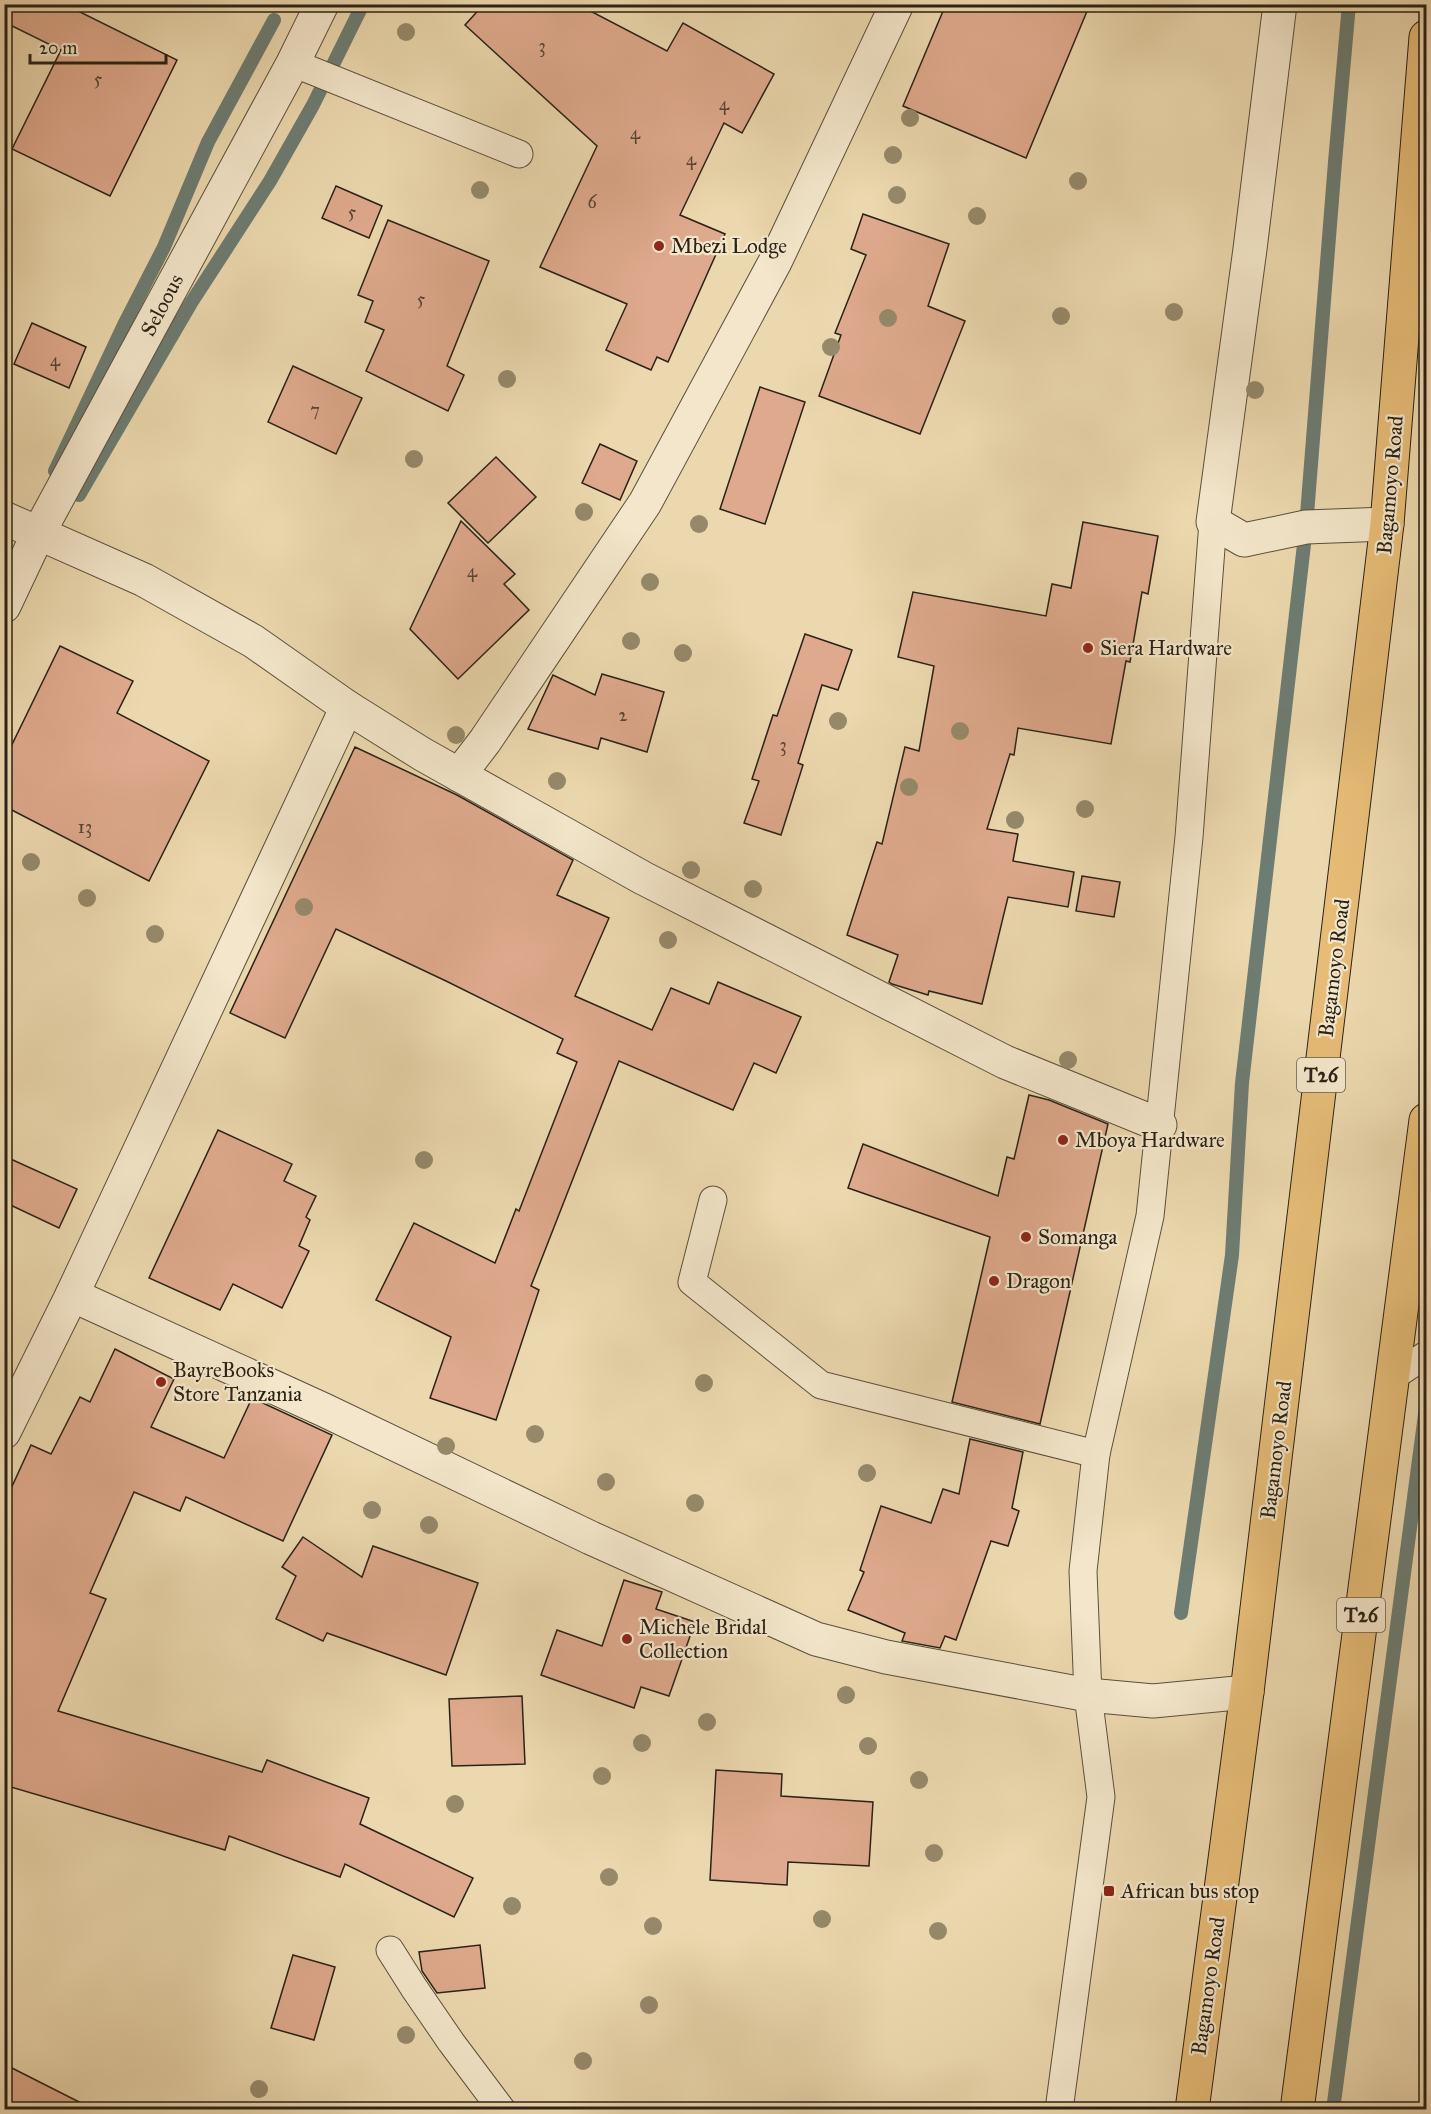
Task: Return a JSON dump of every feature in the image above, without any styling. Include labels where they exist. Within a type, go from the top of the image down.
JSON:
[{"type":"highway","name":"Bagamoyo Road","points":[[1192,2109],[1247,1692],[1387,524],[1426,38]]},
{"type":"highway","name":"T26","points":[[1297,2109],[1426,1120]]},
{"type":"street","name":"Seloous","points":[[4,606],[38,534],[293,63],[322,4]]},
{"type":"street","points":[[459,775],[485,741],[645,503],[775,262],[897,4]]},
{"type":"street","points":[[1280,4],[1213,522],[1244,540],[1306,527],[1387,524]]},
{"type":"street","points":[[4,519],[144,580],[253,641],[347,707],[422,754],[643,878],[1005,1062],[1160,1125]]},
{"type":"street","points":[[4,1432],[72,1295],[347,707]]},
{"type":"street","points":[[72,1295],[324,1410],[591,1538],[816,1639],[886,1657],[1088,1695],[1153,1701],[1247,1692]]},
{"type":"lane","points":[[293,63],[519,154]]},
{"type":"lane","points":[[1059,2109],[1101,1797],[1088,1695],[1083,1571],[1096,1454],[1150,1216],[1190,837],[1213,522]]},
{"type":"lane","points":[[713,1200],[692,1282],[821,1384],[1096,1454]]},
{"type":"lane","points":[[1392,1377],[1426,1354]]},
{"type":"lane","points":[[390,1950],[451,2042],[502,2109]]},
{"type":"building","points":[[4,4],[64,4],[177,60],[110,196],[12,149],[61,50],[4,22]]},
{"type":"building","points":[[484,4],[577,4],[667,51],[683,23],[774,74],[742,133],[724,123],[680,215],[725,234],[668,362],[657,357],[651,370],[606,350],[627,304],[540,267],[597,146],[465,25]]},
{"type":"building","points":[[946,4],[1090,4],[1026,158],[903,106]]},
{"type":"building","points":[[336,186],[382,206],[369,238],[322,218]]},
{"type":"building","points":[[863,214],[949,244],[928,306],[965,321],[920,434],[819,396],[841,335],[835,333],[866,255],[851,249]]},
{"type":"building","points":[[388,220],[489,261],[447,366],[464,375],[448,411],[366,371],[384,330],[365,322],[373,301],[358,295]]},
{"type":"building","points":[[32,323],[86,347],[69,388],[14,364]]},
{"type":"building","points":[[293,366],[362,398],[336,454],[268,422]]},
{"type":"building","points":[[760,387],[805,402],[765,524],[720,509]]},
{"type":"building","points":[[600,444],[637,461],[620,500],[582,483]]},
{"type":"building","points":[[496,457],[536,497],[488,543],[448,503]]},
{"type":"building","points":[[461,521],[515,574],[504,584],[529,610],[458,679],[410,629]]},
{"type":"building","points":[[1083,522],[1158,536],[1148,594],[1142,592],[1130,662],[1126,661],[1111,744],[1018,728],[1014,755],[1010,754],[987,829],[1018,834],[1013,861],[1074,872],[1068,907],[1008,897],[982,1004],[929,991],[928,995],[892,984],[889,982],[898,955],[847,935],[877,842],[882,844],[905,747],[919,751],[934,666],[898,657],[913,592],[1046,616],[1052,584],[1071,588]]},
{"type":"building","points":[[805,634],[852,650],[838,690],[822,685],[798,763],[803,765],[781,835],[744,823],[759,781],[752,779],[773,715],[777,716]]},
{"type":"building","points":[[60,646],[133,681],[117,713],[209,761],[149,881],[4,806],[4,761]]},
{"type":"building","points":[[602,674],[664,692],[647,752],[601,738],[598,749],[528,729],[553,675],[595,695]]},
{"type":"building","points":[[355,747],[457,795],[573,860],[557,895],[609,918],[575,996],[652,1030],[671,988],[709,1004],[718,982],[801,1017],[776,1073],[754,1063],[733,1110],[619,1061],[531,1286],[539,1290],[496,1420],[430,1398],[451,1337],[376,1300],[414,1223],[495,1263],[516,1209],[519,1211],[577,1062],[557,1053],[563,1039],[336,929],[285,1038],[230,1013]]},
{"type":"building","points":[[1082,876],[1120,882],[1114,917],[1076,911]]},
{"type":"building","points":[[1029,1095],[1049,1100],[1108,1124],[1040,1424],[952,1402],[990,1237],[848,1188],[863,1144],[998,1196],[1007,1157],[1014,1159]]},
{"type":"building","points":[[218,1130],[292,1164],[284,1181],[316,1196],[306,1217],[310,1220],[299,1246],[309,1251],[282,1308],[233,1284],[220,1310],[149,1278]]},
{"type":"building","points":[[4,1156],[77,1189],[59,1228],[4,1202]]},
{"type":"building","points":[[115,1349],[174,1379],[151,1427],[224,1458],[252,1398],[332,1435],[283,1541],[186,1497],[180,1511],[134,1492],[90,1593],[106,1599],[58,1711],[262,1772],[267,1760],[369,1798],[360,1824],[473,1878],[454,1917],[345,1864],[340,1877],[229,1836],[225,1850],[4,1785],[4,1504],[31,1445],[51,1454],[80,1397],[90,1402]]},
{"type":"building","points":[[970,1439],[1023,1452],[1012,1508],[1019,1511],[1008,1546],[991,1541],[956,1640],[945,1636],[940,1648],[902,1641],[905,1633],[848,1610],[864,1572],[860,1570],[881,1506],[931,1523],[943,1489],[959,1494]]},
{"type":"building","points":[[303,1537],[362,1577],[373,1546],[478,1583],[446,1675],[327,1633],[323,1641],[276,1619],[296,1576],[282,1567]]},
{"type":"building","points":[[624,1580],[662,1592],[656,1609],[695,1622],[669,1696],[641,1687],[634,1708],[541,1675],[557,1630],[602,1646]]},
{"type":"building","points":[[522,1696],[525,1764],[452,1766],[449,1699]]},
{"type":"building","points":[[716,1770],[782,1774],[781,1796],[873,1802],[869,1866],[788,1862],[787,1885],[710,1880]]},
{"type":"building","points":[[480,1945],[485,1988],[437,1993],[422,1971],[419,1952]]},
{"type":"building","points":[[293,1955],[335,1967],[314,2040],[271,2028]]},
{"type":"building","points":[[4,2064],[93,2109],[4,2109]]},
{"type":"waterway","points":[[79,495],[191,303],[270,181],[313,105],[363,4]]},
{"type":"waterway","points":[[1181,1613],[1232,1255],[1242,1083],[1306,527],[1349,4]]},
{"type":"waterway","points":[[55,471],[124,325],[164,247],[208,142],[274,20]]},
{"type":"waterway","points":[[1333,2110],[1426,1407]]},
{"type":"place","name":"Mbezi Lodge","points":[[659,246]]},
{"type":"place","name":"Siera Hardware","points":[[1088,648]]},
{"type":"place","name":"Mboya Hardware","points":[[1063,1140]]},
{"type":"place","name":"Somanga","points":[[1026,1237]]},
{"type":"place","name":"Dragon","points":[[994,1281]]},
{"type":"place","name":"BayreBooks Store Tanzania","points":[[161,1382]]},
{"type":"place","name":"Michele Bridal Collection","points":[[627,1639]]},
{"type":"place","name":"African bus stop","points":[[1109,1891]]}]
